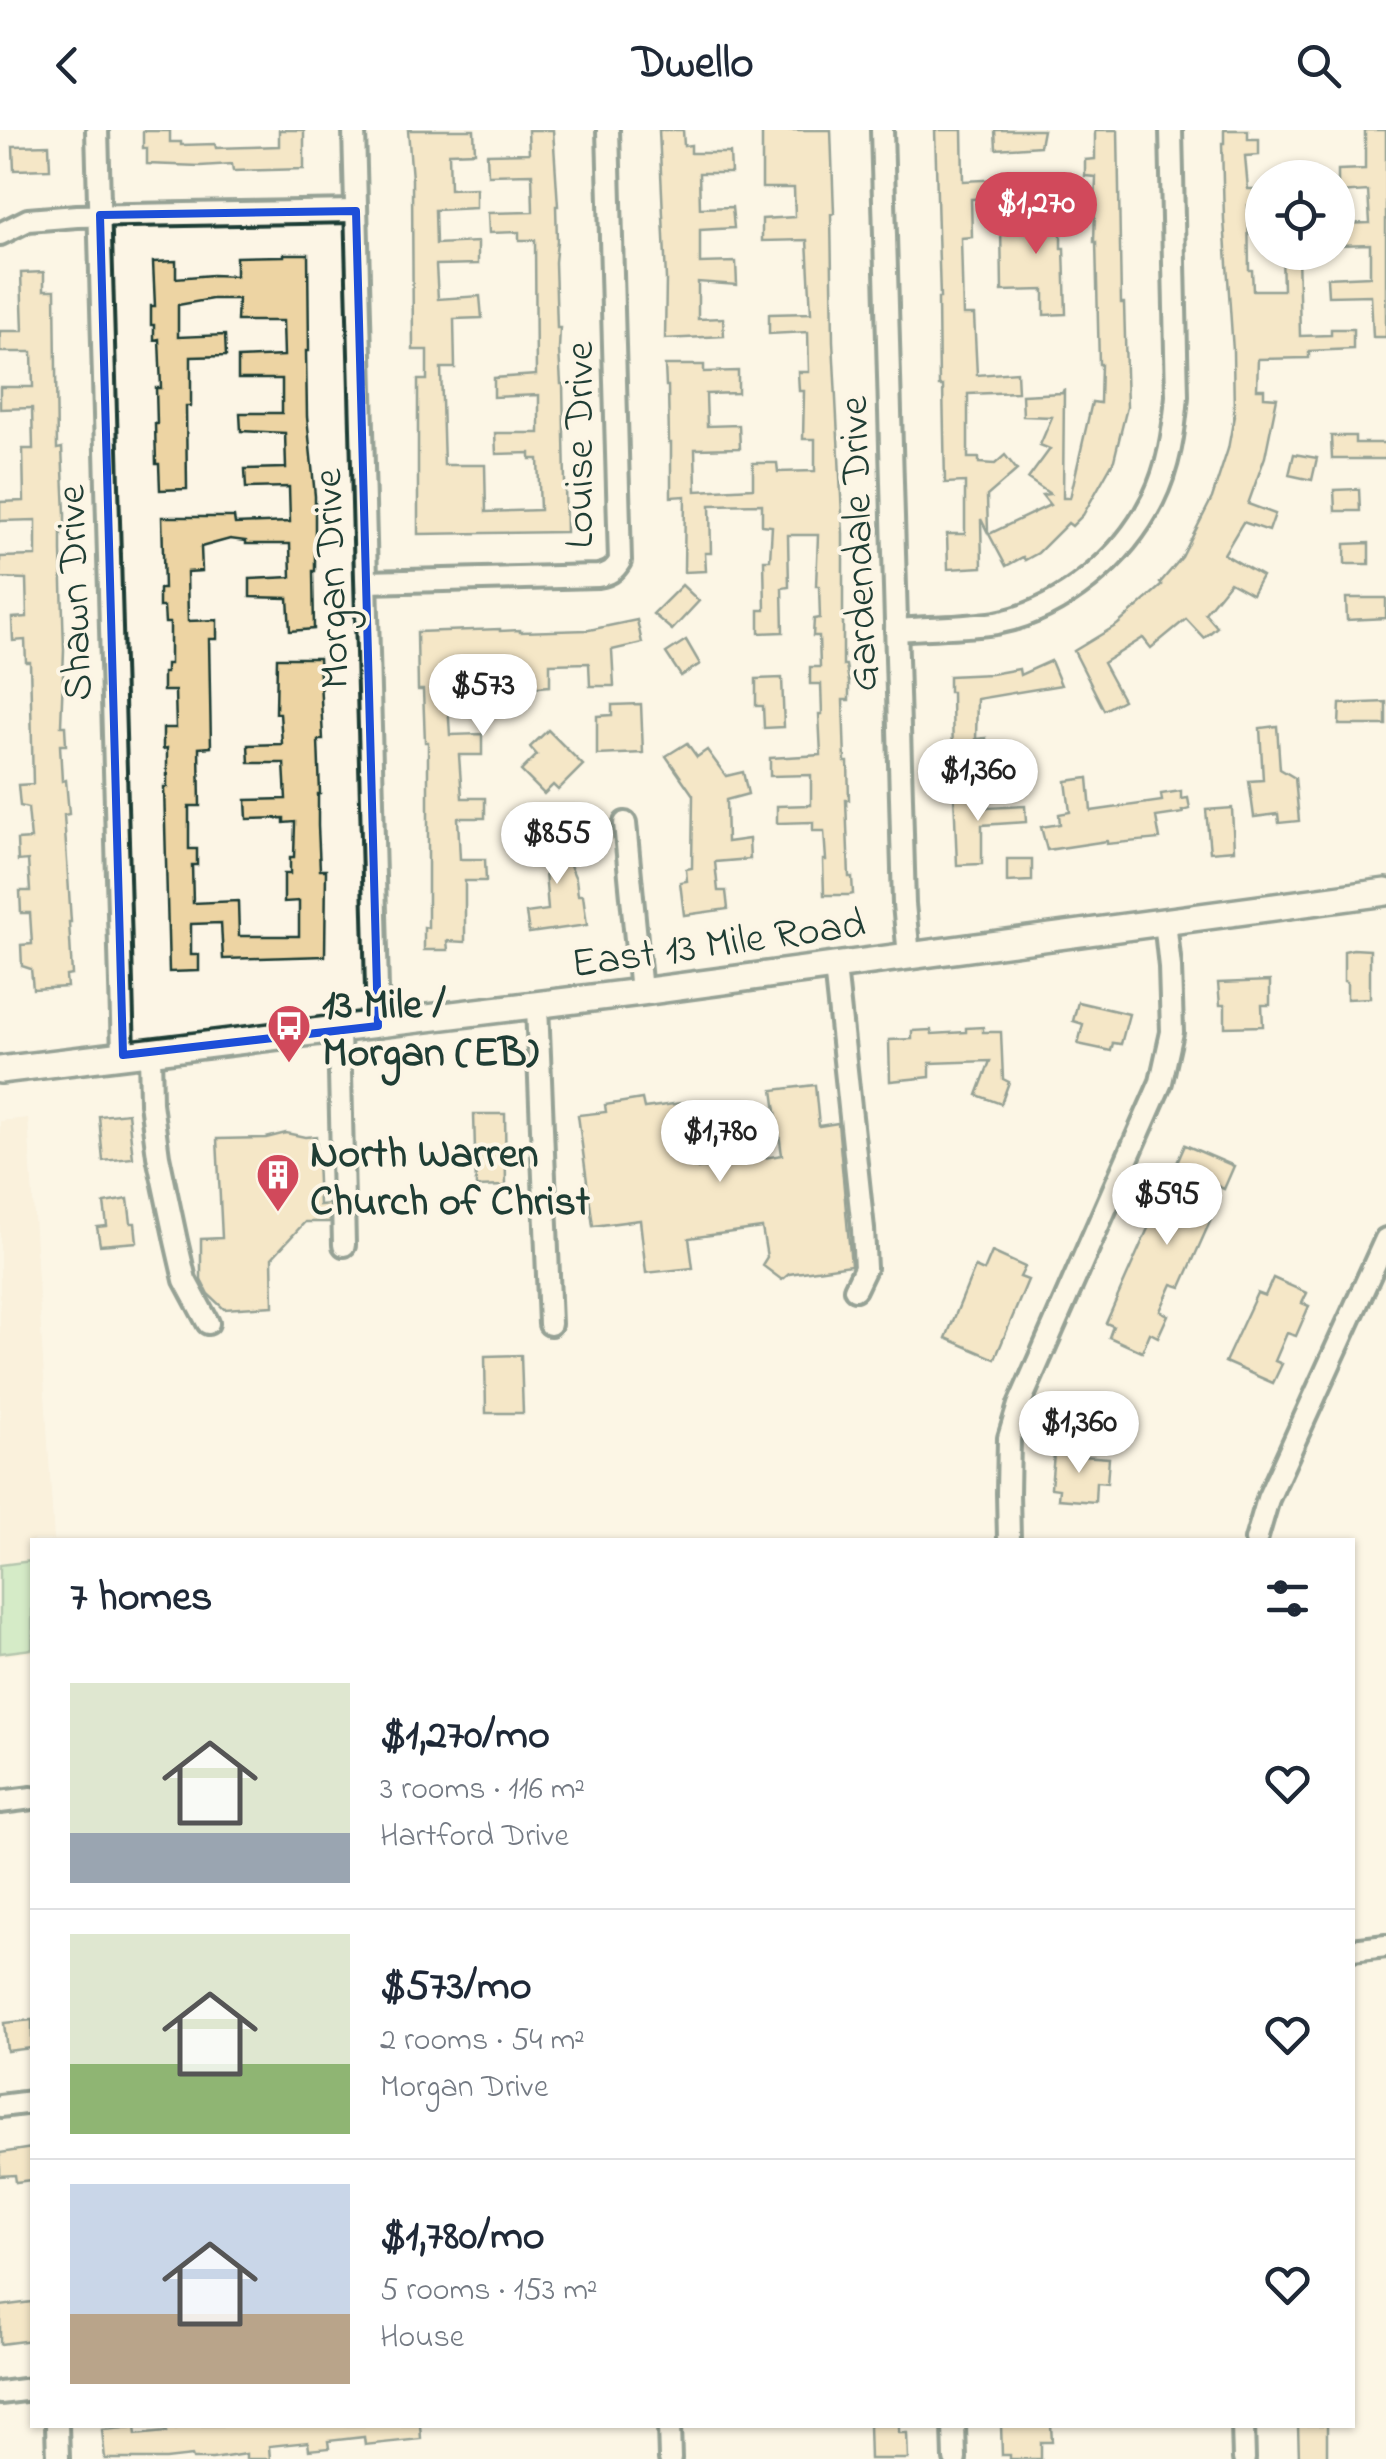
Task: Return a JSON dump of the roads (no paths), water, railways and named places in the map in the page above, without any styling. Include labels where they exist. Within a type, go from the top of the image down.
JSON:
[{"type":"main road","name":"East 13 Mile Road","points":[[0,1070],[537,1006],[1386,892]]},
{"type":"street","name":"Shawn Drive","points":[[96,130],[122,1055]]},
{"type":"street","name":"Morgan Drive","points":[[354,130],[378,1026]]},
{"type":"street","name":"Louise Drive","points":[[367,582],[598,576],[616,569],[620,561],[608,130]]},
{"type":"street","name":"Gardendale Drive","points":[[882,130],[904,904],[909,956]]},
{"type":"street","points":[[896,630],[996,622],[1051,603],[1077,587],[1138,526],[1166,464],[1177,396],[1172,130]]},
{"type":"street","points":[[0,234],[28,220],[100,215],[356,212]]},
{"type":"street","points":[[625,823],[642,992]]},
{"type":"street","points":[[1010,1538],[1010,1438],[1019,1406],[1164,1071],[1172,1032],[1165,921]]},
{"type":"street","points":[[834,967],[863,1228],[865,1268],[855,1289]]},
{"type":"street","points":[[537,1006],[550,1324]]},
{"type":"street","points":[[339,1030],[344,1244]]},
{"type":"street","points":[[150,1052],[151,1103],[176,1241],[186,1280],[208,1322]]},
{"type":"street","points":[[1257,1538],[1268,1500],[1386,1239]]},
{"type":"street","points":[[0,1802],[30,1798]]},
{"type":"street","points":[[1355,1950],[1386,1946]]},
{"type":"street","points":[[0,2106],[30,2102]]},
{"type":"street","points":[[0,2393],[30,2390]]},
{"type":"street","points":[[56,2428],[58,2459]]},
{"type":"street","points":[[669,2428],[670,2459]]},
{"type":"street","points":[[954,2428],[955,2459]]},
{"type":"street","points":[[1243,2428],[1244,2459]]},
{"type":"place","name":"13 Mile / Morgan (EB)","points":[[289,1064]]},
{"type":"place","name":"North Warren Church of Christ","points":[[278,1213]]}]
